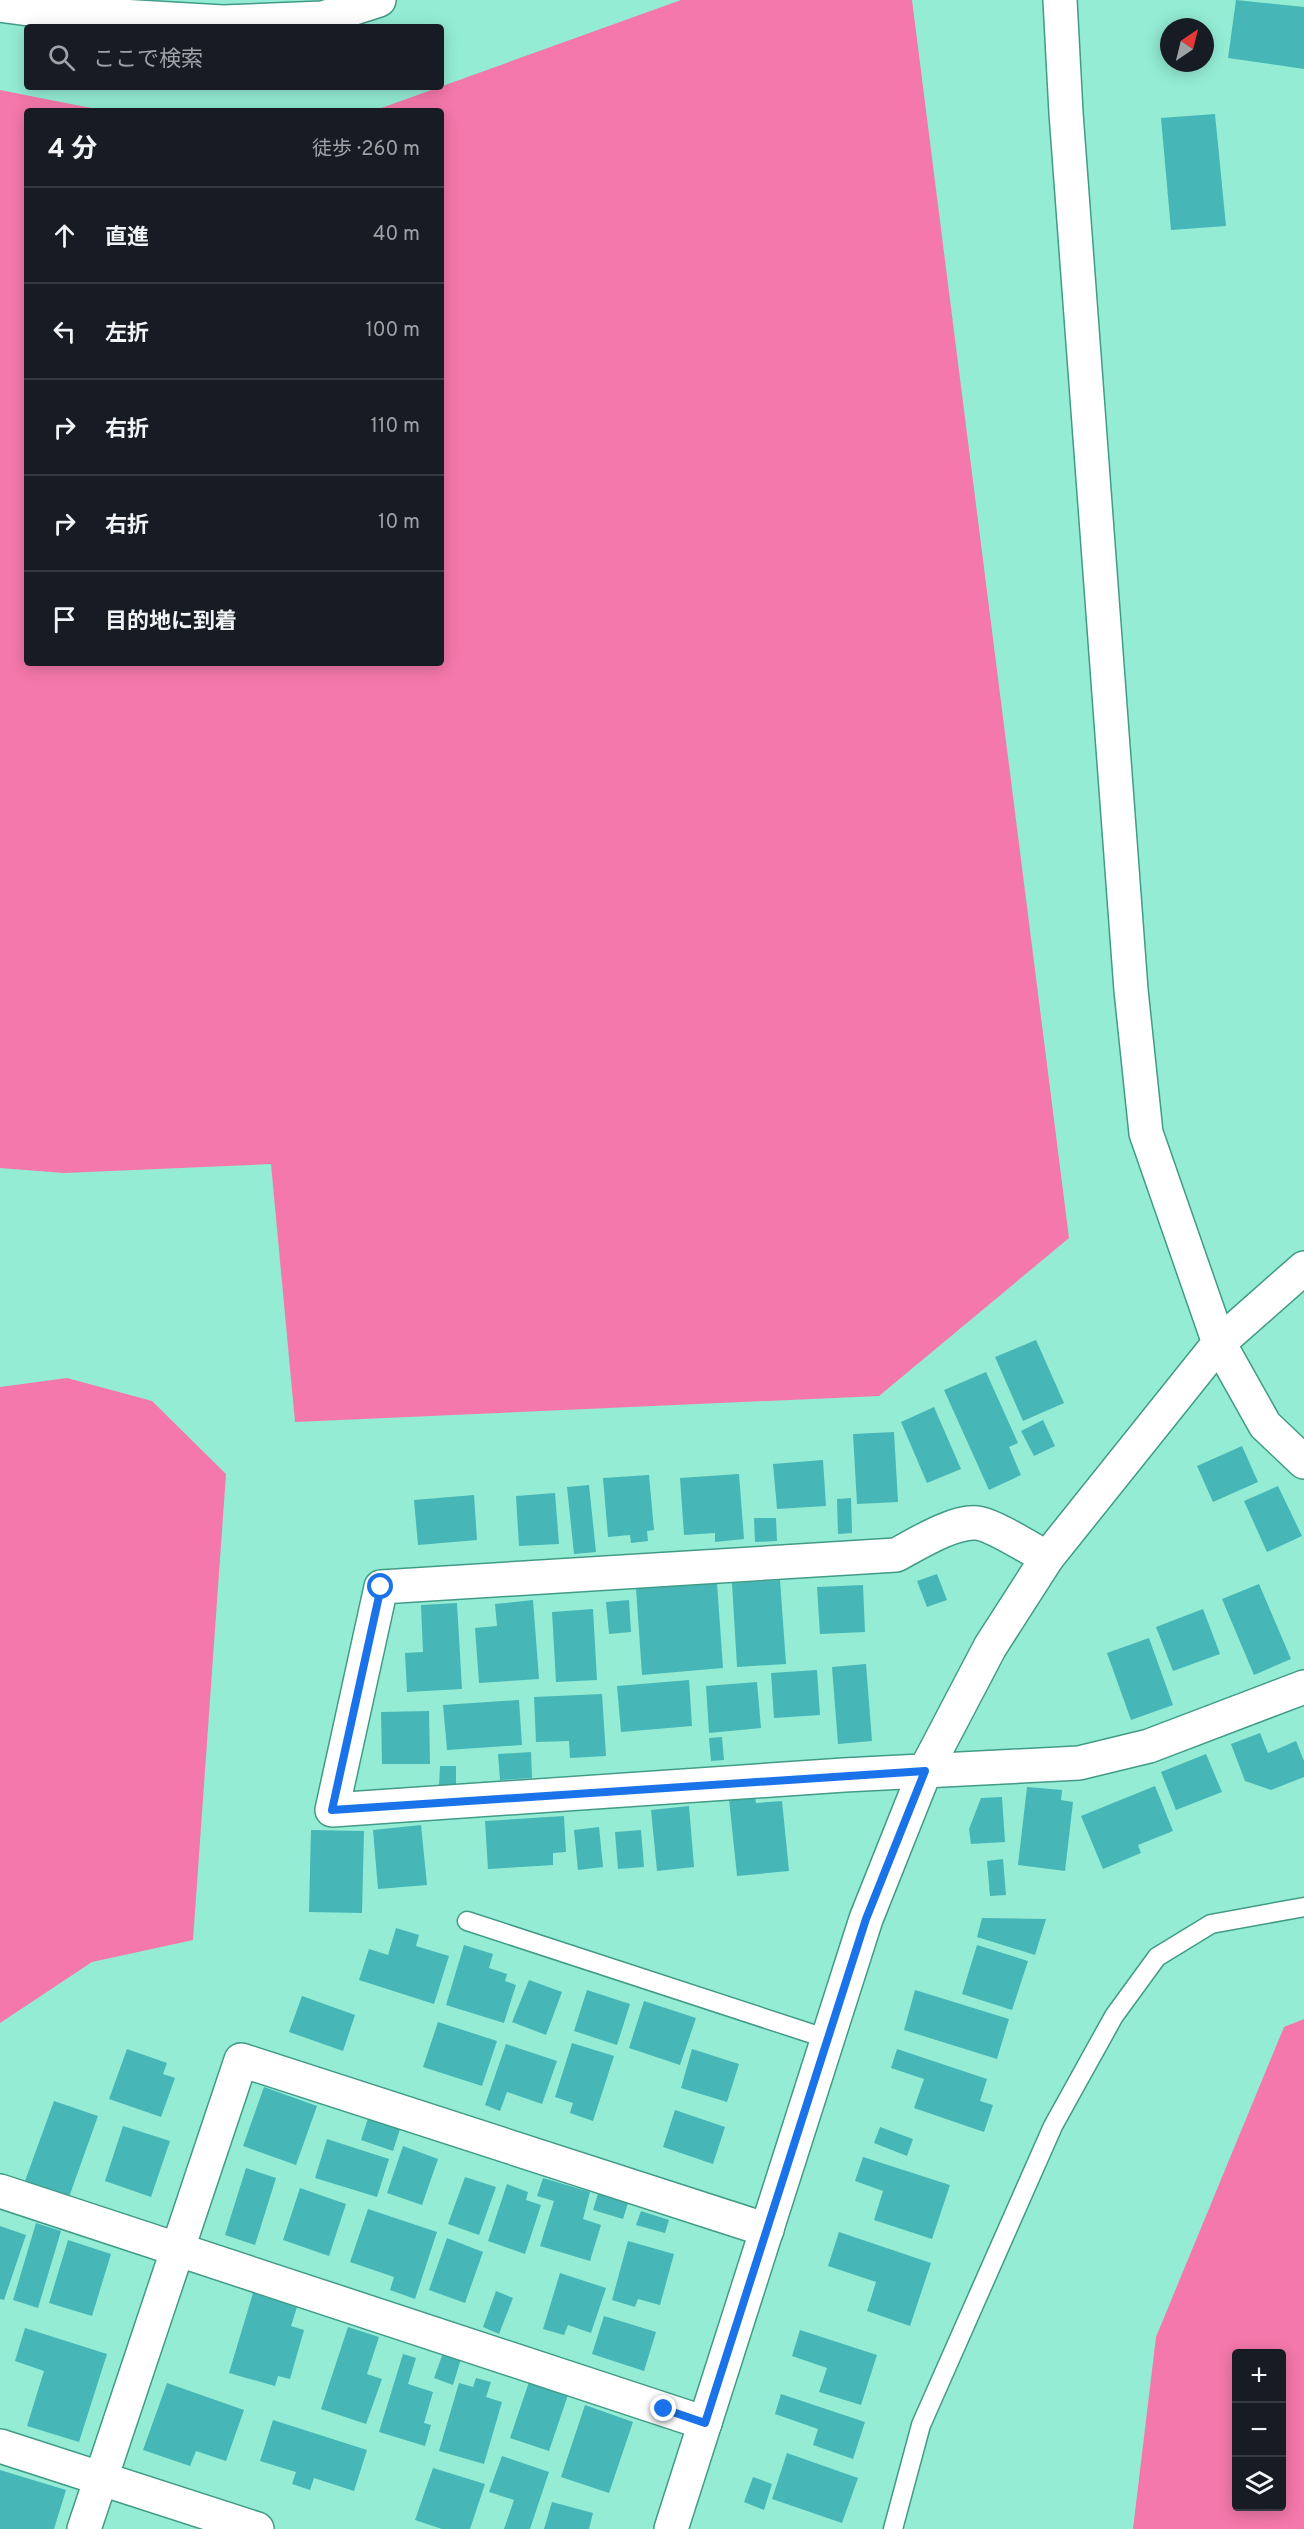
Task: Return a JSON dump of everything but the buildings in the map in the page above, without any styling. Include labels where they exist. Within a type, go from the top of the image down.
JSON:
[{"type":"street","points":[[0,5],[51,12],[223,22],[323,18],[379,0]]},
{"type":"street","points":[[1060,0],[1066,112],[1126,918],[1146,1134],[1219,1343],[1264,1425],[1304,1462]]},
{"type":"street","points":[[671,2529],[866,1919],[925,1771],[990,1647],[1047,1558],[1219,1343],[1304,1268]]},
{"type":"street","points":[[1047,1558],[977,1523],[950,1528],[896,1555],[381,1587],[332,1810],[1079,1763],[1149,1746],[1304,1687]]},
{"type":"street","points":[[84,2529],[241,2060],[767,2230]]},
{"type":"street","points":[[0,2191],[705,2423]]},
{"type":"street","points":[[0,2446],[257,2529]]},
{"type":"lane","points":[[893,2529],[921,2425],[1053,2126],[1114,2016],[1157,1957],[1211,1924],[1304,1907]]},
{"type":"lane","points":[[467,1921],[828,2039]]},
{"type":"shaded area","points":[[681,0],[912,0],[1069,1238],[879,1396],[295,1422],[271,1164],[64,1173],[0,1168],[0,90],[91,108],[24,108],[24,666],[444,666],[444,108],[381,108],[431,90],[444,90],[444,85]]},
{"type":"shaded area","points":[[67,1378],[152,1401],[226,1474],[193,1940],[92,1962],[0,2023],[0,1387]]},
{"type":"shaded area","points":[[1304,2019],[1304,2529],[1133,2529],[1156,2337],[1284,2027]]},
{"type":"route","points":[[381,1587],[340,1784],[332,1810],[925,1771],[866,1919],[705,2423],[664,2409]]}]
